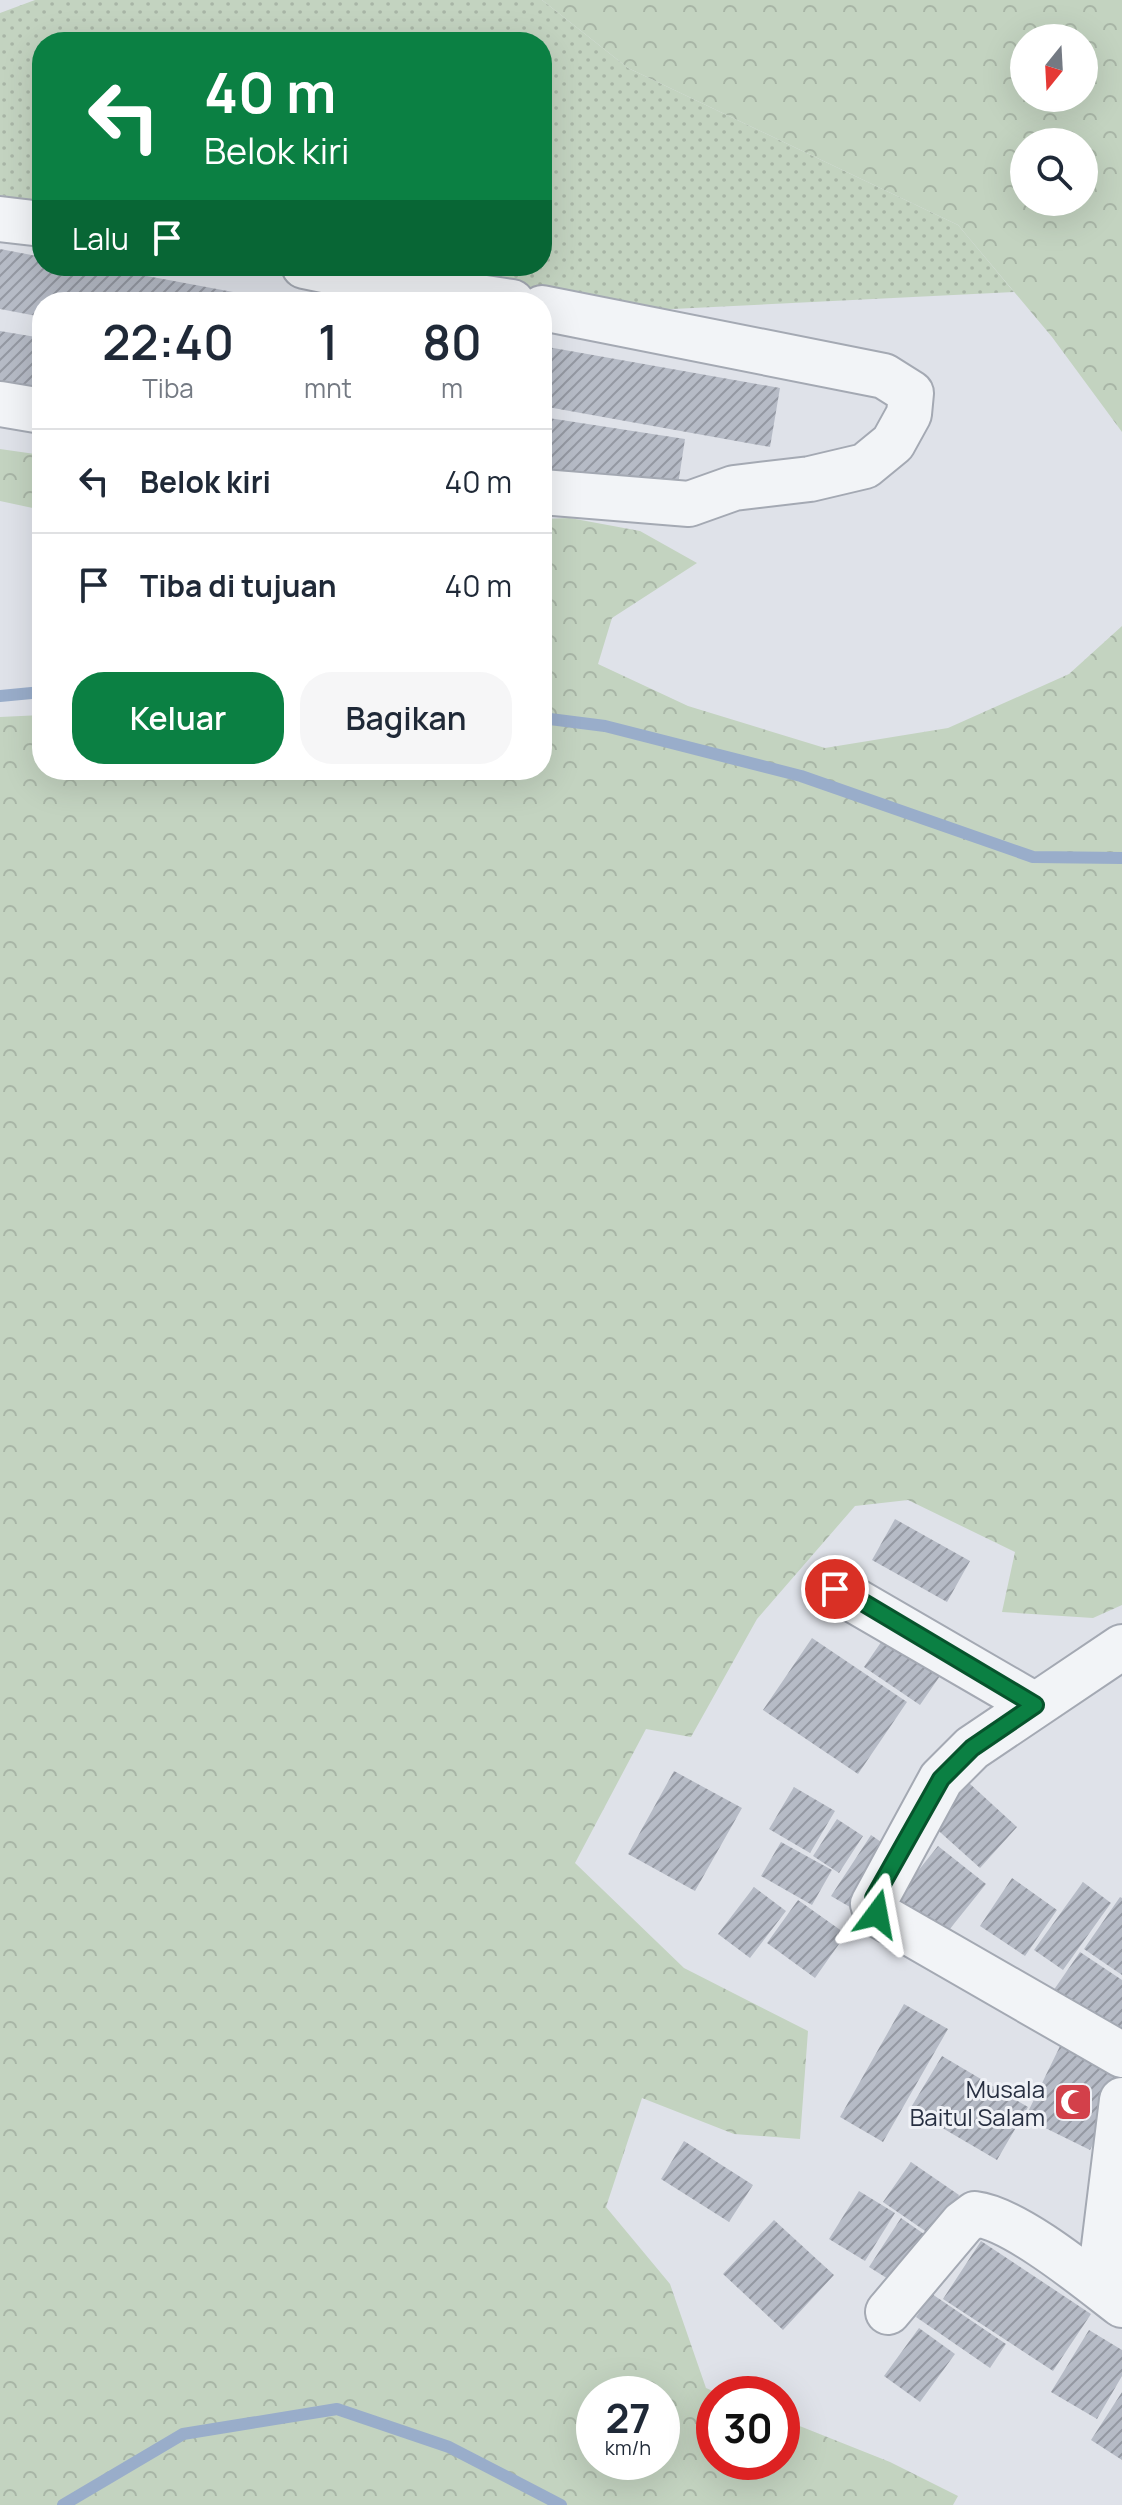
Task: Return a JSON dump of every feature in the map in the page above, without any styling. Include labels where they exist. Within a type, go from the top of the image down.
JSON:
[{"type":"street","points":[[0,219],[32,223]]},
{"type":"street","points":[[352,276],[446,292]]},
{"type":"street","points":[[552,310],[884,376],[911,393],[909,414],[893,443],[865,466],[810,479],[734,488],[689,504],[552,493]]},
{"type":"street","points":[[0,404],[32,409]]},
{"type":"street","points":[[835,1589],[859,1600],[1035,1705]]},
{"type":"street","points":[[1122,1647],[972,1748],[941,1779],[873,1904],[877,1914],[1122,2055]]},
{"type":"street","points":[[1110,2296],[1122,2100]]},
{"type":"street","points":[[888,2312],[963,2223],[975,2214],[989,2216],[1037,2244],[1110,2296]]},
{"type":"green space","points":[[35,0],[542,0],[628,68],[958,225],[1014,292],[632,311],[552,296],[552,292],[529,292],[443,276],[552,276],[552,32],[32,32],[32,200],[0,195],[0,13]]},
{"type":"green space","points":[[542,0],[1122,0],[1122,432],[1052,337],[958,225],[628,68]]},
{"type":"green space","points":[[0,449],[32,454],[32,508],[0,501]]},
{"type":"green space","points":[[570,518],[640,531],[697,563],[612,618],[598,664],[688,706],[825,748],[948,728],[1069,674],[1122,626],[1122,1605],[1093,1618],[1002,1612],[1015,1552],[908,1500],[855,1506],[757,1619],[691,1737],[646,1729],[575,1863],[684,1968],[808,2031],[800,2139],[734,2134],[642,2098],[606,2207],[670,2284],[702,2376],[696,2376],[696,2480],[800,2480],[800,2426],[890,2462],[958,2496],[953,2505],[0,2505],[0,717],[32,715],[32,780],[552,780],[552,519]]},
{"type":"building","points":[[0,249],[32,255],[32,276],[147,276],[233,292],[32,292],[32,315],[0,309]]},
{"type":"building","points":[[0,331],[32,336],[32,402],[0,397]]},
{"type":"building","points":[[552,348],[780,388],[770,447],[552,408]]},
{"type":"building","points":[[552,419],[685,439],[676,498],[552,484]]},
{"type":"building","points":[[895,1519],[970,1561],[947,1602],[872,1560]]},
{"type":"building","points":[[886,1635],[942,1673],[920,1705],[864,1667]]},
{"type":"building","points":[[812,1638],[907,1702],[858,1774],[763,1710]]},
{"type":"building","points":[[674,1771],[742,1808],[695,1891],[628,1854]]},
{"type":"building","points":[[969,1783],[1017,1827],[980,1868],[931,1824]]},
{"type":"building","points":[[794,1787],[835,1811],[810,1853],[769,1829]]},
{"type":"building","points":[[837,1819],[863,1836],[839,1873],[813,1856]]},
{"type":"building","points":[[871,1835],[894,1851],[855,1910],[831,1896]]},
{"type":"building","points":[[781,1842],[832,1870],[812,1905],[761,1876]]},
{"type":"building","points":[[938,1846],[986,1884],[945,1935],[897,1897]]},
{"type":"building","points":[[1012,1878],[1057,1910],[1025,1956],[980,1926]]},
{"type":"building","points":[[1083,1882],[1111,1903],[1063,1970],[1034,1950]]},
{"type":"building","points":[[754,1887],[786,1911],[750,1958],[718,1934]]},
{"type":"building","points":[[1122,1898],[1122,1975],[1084,1949]]},
{"type":"building","points":[[798,1900],[846,1934],[815,1978],[767,1943]]},
{"type":"building","points":[[1080,1952],[1122,1980],[1122,2042],[1051,1994]]},
{"type":"building","points":[[904,2004],[948,2029],[883,2142],[840,2117]]},
{"type":"building","name":"Musala Baitul Salam","points":[[1063,2040],[1122,2069],[1122,2086],[1090,2150],[1025,2118]]},
{"type":"building","points":[[942,2056],[1028,2107],[997,2160],[910,2109]]},
{"type":"building","points":[[684,2141],[753,2185],[729,2222],[661,2179]]},
{"type":"building","points":[[911,2162],[959,2195],[931,2235],[883,2202]]},
{"type":"building","points":[[859,2191],[895,2213],[865,2261],[829,2239]]},
{"type":"building","points":[[901,2218],[924,2234],[893,2282],[869,2267]]},
{"type":"building","points":[[774,2220],[834,2275],[783,2330],[723,2274]]},
{"type":"building","points":[[981,2241],[1091,2314],[1053,2371],[943,2299]]},
{"type":"building","points":[[932,2294],[1006,2344],[990,2368],[916,2317]]},
{"type":"building","points":[[919,2328],[955,2354],[920,2402],[884,2376]]},
{"type":"building","points":[[1089,2330],[1122,2350],[1122,2376],[1097,2419],[1051,2392]]},
{"type":"building","points":[[1122,2392],[1122,2460],[1091,2440]]},
{"type":"waterway","points":[[0,696],[32,693]]},
{"type":"waterway","points":[[552,719],[605,726],[801,776],[1033,857],[1122,858]]},
{"type":"waterway","points":[[63,2505],[183,2434],[337,2409],[449,2447],[561,2505]]},
{"type":"place","name":"Musala Baitul Salam","points":[[1073,2102]]},
{"type":"route","points":[[835,1589],[859,1600],[1035,1705],[972,1748],[941,1779],[874,1898],[877,1914]]}]
